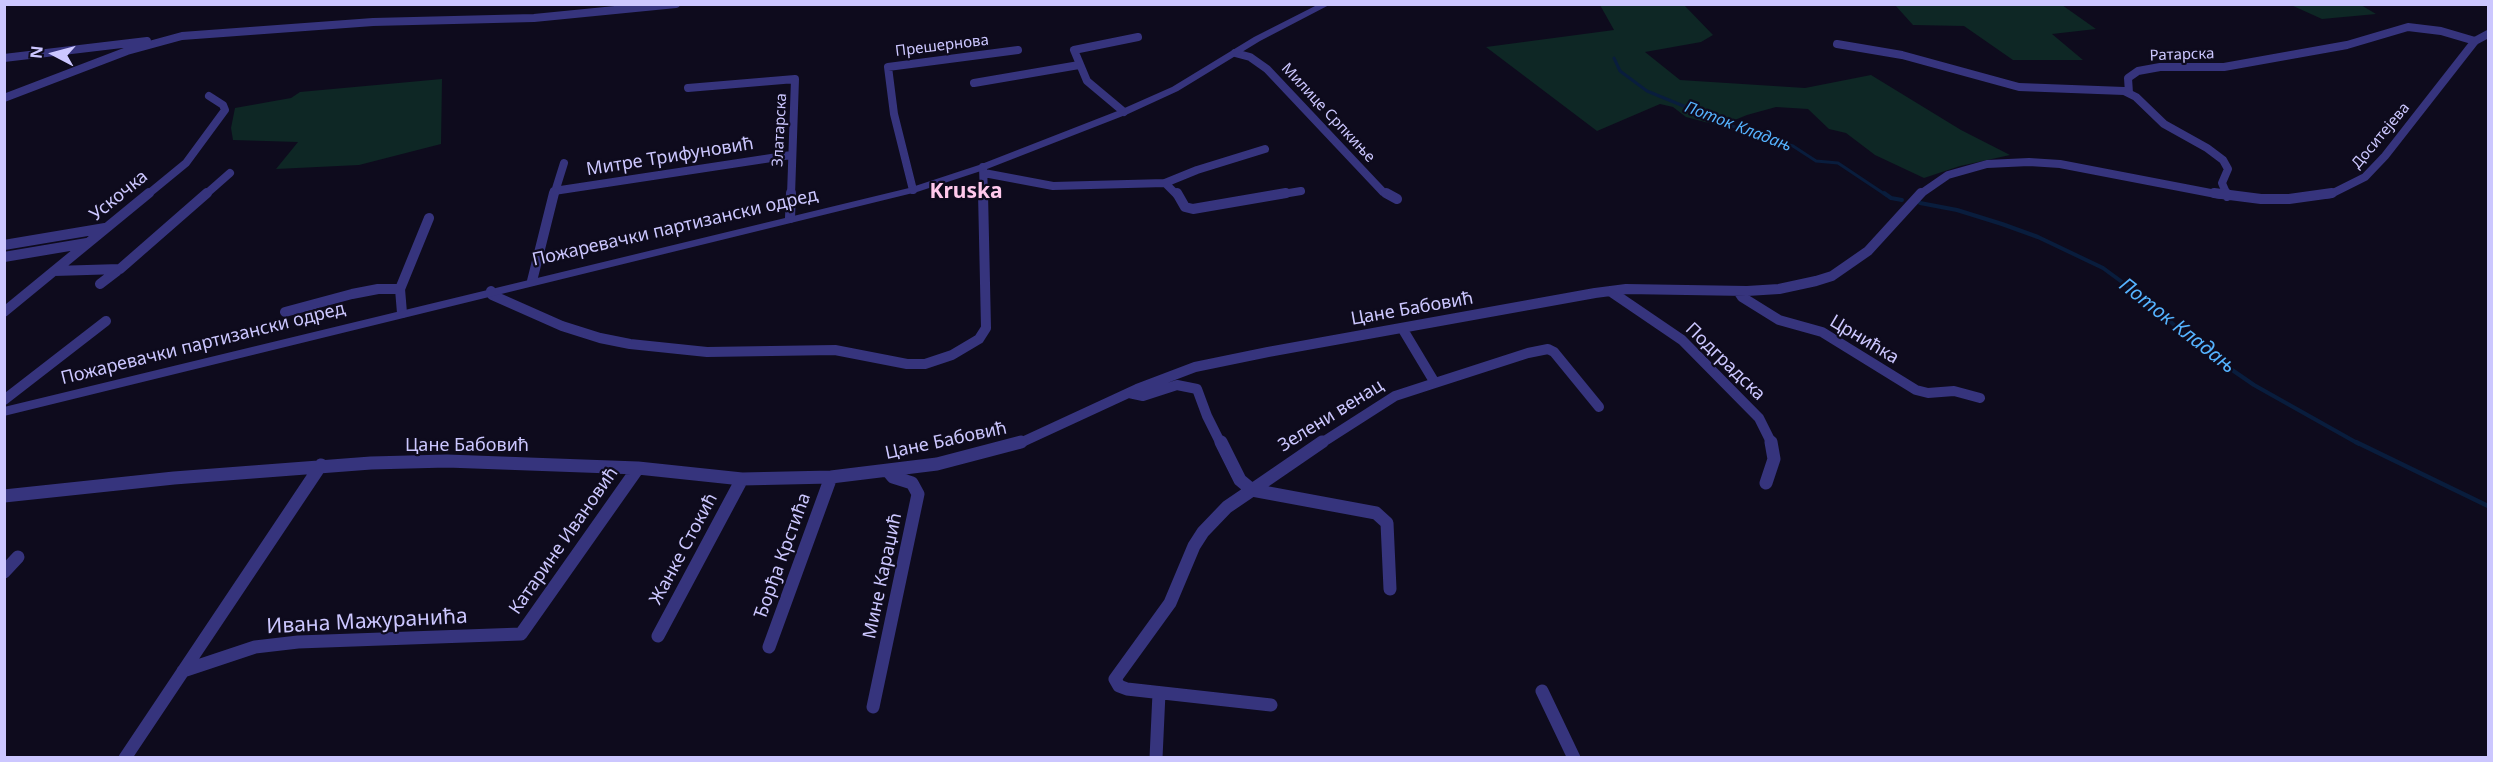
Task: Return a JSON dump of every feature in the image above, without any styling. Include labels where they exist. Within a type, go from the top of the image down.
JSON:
[{"type":"street","points":[[4,58],[115,43],[153,42],[200,34],[373,22],[534,18],[676,4]]},
{"type":"street","name":"Пожаревачки партизански одред","points":[[4,412],[790,218],[914,190],[984,170],[1175,89],[1235,53],[1327,4]]},
{"type":"street","name":"Ратарска","points":[[2129,93],[2128,78],[2138,71],[2160,67],[2232,66],[2347,45],[2408,27],[2441,31],[2475,41]]},
{"type":"street","name":"Доситејева","points":[[1914,199],[1940,180],[1964,169],[1987,164],[2029,162],[2087,168],[2226,196],[2289,200],[2331,194],[2350,187],[2365,177],[2385,156],[2475,41],[2488,34]]},
{"type":"street","points":[[1124,112],[1087,81],[1074,51],[1077,48],[1138,37]]},
{"type":"street","points":[[4,98],[153,42]]},
{"type":"street","points":[[1837,44],[1902,56],[2019,87],[2106,89],[2129,93],[2164,124],[2207,148],[2223,160],[2228,169],[2222,183],[2226,196]]},
{"type":"street","name":"Прешернова","points":[[914,190],[894,114],[888,67],[1018,50]]},
{"type":"street","name":"Милице Српкиње","points":[[1235,53],[1250,57],[1267,69],[1383,192],[1397,199]]},
{"type":"street","points":[[974,83],[1079,65]]},
{"type":"street","name":"Златарска","points":[[688,88],[795,79],[790,218]]},
{"type":"street","name":"Ускочка","points":[[4,312],[186,163],[225,110],[223,105],[209,96]]},
{"type":"street","points":[[491,291],[492,295],[562,326],[600,338],[630,344],[707,352],[835,350],[907,364],[925,364],[952,355],[979,339],[986,328],[984,170],[1053,186],[1166,183],[1197,170],[1265,149]]},
{"type":"street","name":"Митре Трифуновић","points":[[554,191],[791,155]]},
{"type":"street","points":[[532,281],[554,191],[564,163]]},
{"type":"street","points":[[100,284],[230,173]]},
{"type":"street","points":[[1166,183],[1175,191],[1185,207],[1193,209],[1301,191]]},
{"type":"street","name":"Цане Бабовић","points":[[4,496],[321,465],[447,461],[638,468],[742,479],[831,477],[937,464],[1015,445],[1129,393],[1195,367],[1610,291],[1626,289],[1738,291],[1779,289],[1832,276],[1853,264],[1869,250],[1914,199]]},
{"type":"street","points":[[402,313],[400,289],[429,218]]},
{"type":"street","points":[[4,245],[107,227]]},
{"type":"street","points":[[4,257],[87,243]]},
{"type":"street","points":[[54,271],[120,268]]},
{"type":"street","points":[[285,312],[352,294],[378,289],[400,289]]},
{"type":"street","name":"Подградска","points":[[1610,291],[1682,340],[1759,418],[1773,446],[1774,459],[1766,483]]},
{"type":"street","name":"Црнићка","points":[[1738,291],[1742,297],[1770,315],[1785,323],[1822,332],[1916,390],[1928,393],[1954,391],[1980,398]]},
{"type":"street","points":[[4,400],[106,321]]},
{"type":"street","points":[[1402,328],[1435,383]]},
{"type":"street","name":"Зелени венац","points":[[1271,705],[1123,688],[1117,683],[1116,675],[1170,603],[1187,561],[1203,532],[1227,507],[1326,439],[1395,396],[1528,353],[1548,349],[1554,352],[1599,407]]},
{"type":"street","points":[[1129,393],[1143,396],[1177,385],[1197,389],[1207,416],[1240,480],[1252,490],[1371,512],[1380,516],[1387,523],[1390,589]]},
{"type":"street","points":[[125,758],[321,465]]},
{"type":"street","name":"Катарине Ивановић","points":[[520,634],[638,468]]},
{"type":"street","name":"Мине Караџић","points":[[873,706],[918,494],[912,483],[893,477],[888,471]]},
{"type":"street","name":"Ђорђа Крстића","points":[[769,647],[831,477]]},
{"type":"street","name":"Жанке Стокић","points":[[658,636],[742,479]]},
{"type":"street","points":[[4,572],[18,557]]},
{"type":"street","name":"Ивана Мажуранића","points":[[183,670],[255,647],[298,642],[520,634]]},
{"type":"street","points":[[1542,691],[1574,758]]},
{"type":"street","points":[[1156,758],[1159,693]]},
{"type":"green space","points":[[1600,5],[1684,5],[1713,35],[1701,42],[1645,52],[1680,80],[1805,88],[1871,75],[1961,130],[2010,155],[1960,166],[1924,178],[1875,155],[1846,133],[1829,129],[1808,109],[1776,107],[1720,126],[1686,117],[1673,107],[1660,104],[1597,131],[1486,47],[1614,30]]},
{"type":"green space","points":[[1895,5],[2062,5],[2096,29],[2052,34],[2083,60],[2013,60],[1964,26],[1913,25]]},
{"type":"green space","points":[[2291,5],[2361,5],[2376,14],[2322,19]]},
{"type":"green space","points":[[442,79],[441,144],[359,165],[276,169],[298,142],[233,140],[231,128],[235,108],[291,98],[300,92]]},
{"type":"waterway","name":"Поток Кладањ","points":[[1614,58],[1620,71],[1647,91],[1754,135],[1793,146],[1816,161],[1838,163],[1886,195]]},
{"type":"waterway","name":"Поток Кладањ","points":[[1884,193],[1891,198],[1902,200]]},
{"type":"waterway","name":"Поток Кладањ","points":[[1920,203],[1957,210],[2002,224],[2038,237],[2103,268],[2152,304],[2193,343],[2254,385],[2359,444]]},
{"type":"waterway","name":"Поток Кладањ","points":[[2356,442],[2488,506]]},
{"type":"district","name":"Kruska","points":[[966,192]]}]
